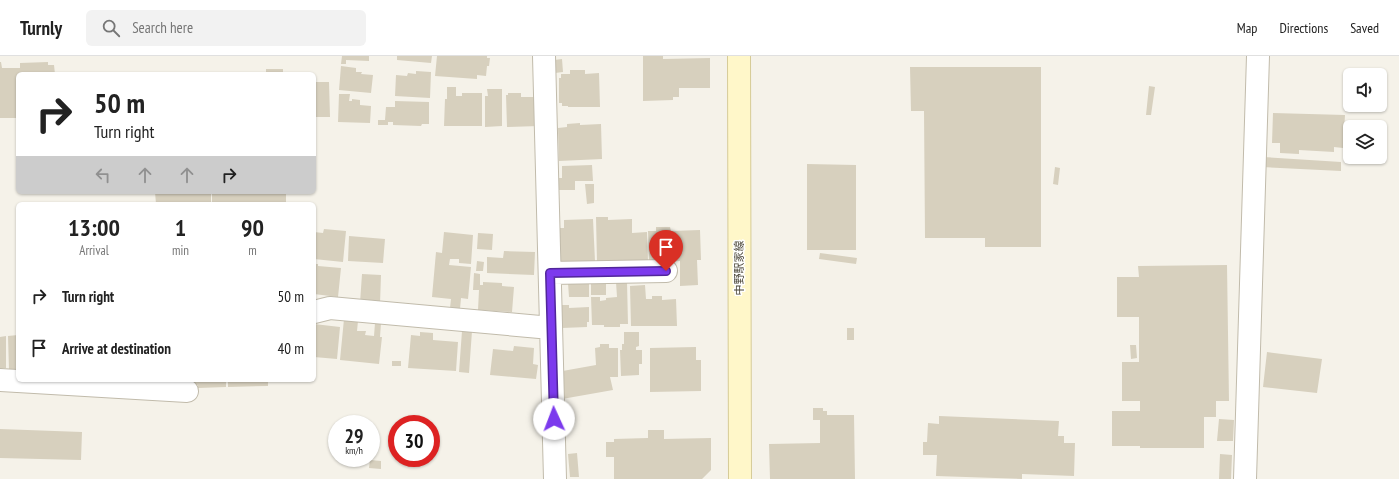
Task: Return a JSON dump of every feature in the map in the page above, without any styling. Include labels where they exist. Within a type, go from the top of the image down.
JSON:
[{"type":"main road","name":"中野駅家線","points":[[739,56],[740,479]]},
{"type":"street","points":[[544,56],[555,479]]},
{"type":"street","points":[[1245,479],[1258,56]]},
{"type":"street","points":[[550,273],[666,271]]},
{"type":"street","points":[[316,312],[330,308],[551,328]]},
{"type":"street","points":[[0,380],[16,380]]},
{"type":"street","points":[[72,382],[144,384],[186,391]]},
{"type":"building","points":[[342,56],[369,56],[369,61],[346,60],[346,64],[341,64]]},
{"type":"building","points":[[397,56],[432,56],[431,63],[397,60]]},
{"type":"building","points":[[437,56],[487,56],[487,58],[490,58],[486,76],[477,75],[477,79],[435,76]]},
{"type":"building","points":[[643,56],[663,56],[663,59],[710,58],[710,88],[679,88],[679,97],[673,97],[673,100],[643,101]]},
{"type":"building","points":[[562,59],[563,72],[555,73],[554,60]]},
{"type":"building","points":[[0,62],[2,68],[20,68],[20,63],[48,62],[48,65],[54,65],[55,72],[16,72],[16,118],[0,118]]},
{"type":"building","points":[[341,66],[356,68],[356,72],[362,72],[361,74],[373,75],[371,93],[339,90]]},
{"type":"building","points":[[910,67],[1041,67],[1041,247],[985,247],[985,238],[925,238],[924,111],[911,111]]},
{"type":"building","points":[[266,69],[283,69],[283,72],[266,72]]},
{"type":"building","points":[[570,70],[585,70],[585,74],[599,73],[600,107],[568,107],[562,106],[562,103],[559,103],[559,78],[561,78],[561,74],[570,74]]},
{"type":"building","points":[[416,71],[431,72],[430,98],[395,96],[396,75],[407,76],[408,73],[416,74]]},
{"type":"building","points":[[316,82],[329,82],[330,117],[316,117]]},
{"type":"building","points":[[1149,86],[1155,87],[1151,115],[1146,115]]},
{"type":"building","points":[[447,87],[456,87],[456,96],[462,96],[462,93],[482,93],[482,126],[444,126]]},
{"type":"building","points":[[487,89],[502,89],[502,126],[485,127],[485,96],[488,96]]},
{"type":"building","points":[[508,93],[521,93],[521,97],[538,97],[539,126],[507,127],[506,95],[508,95]]},
{"type":"building","points":[[339,94],[350,94],[349,101],[352,101],[352,99],[360,100],[360,105],[371,106],[370,123],[338,122]]},
{"type":"building","points":[[395,101],[429,102],[429,124],[422,124],[421,126],[393,125],[393,122],[388,122],[388,125],[378,125],[378,120],[385,120],[386,107],[395,107]]},
{"type":"building","points":[[1273,113],[1345,115],[1345,120],[1343,120],[1343,148],[1334,147],[1334,152],[1299,150],[1299,154],[1280,153],[1280,143],[1272,143]]},
{"type":"building","points":[[580,123],[580,125],[601,124],[602,159],[559,161],[558,128],[567,127],[567,124]]},
{"type":"building","points":[[1263,157],[1341,162],[1341,171],[1262,167]]},
{"type":"building","points":[[807,164],[856,165],[856,250],[807,250]]},
{"type":"building","points":[[592,165],[593,181],[575,181],[575,190],[559,190],[558,178],[562,178],[562,166]]},
{"type":"building","points":[[1055,167],[1060,168],[1058,185],[1053,184]]},
{"type":"building","points":[[585,184],[594,184],[594,203],[587,204]]},
{"type":"building","points":[[155,194],[211,194],[211,202],[156,202]]},
{"type":"building","points":[[212,194],[286,194],[286,202],[212,202]]},
{"type":"building","points":[[596,217],[608,217],[608,220],[632,219],[632,233],[647,232],[648,261],[597,263]]},
{"type":"building","points":[[593,219],[595,261],[557,262],[557,228],[564,228],[564,220]]},
{"type":"building","points":[[656,227],[670,227],[671,231],[700,230],[701,260],[697,260],[698,285],[680,286],[680,261],[649,263],[648,231],[656,231]]},
{"type":"building","points":[[324,229],[346,231],[343,262],[316,259],[316,232],[323,233]]},
{"type":"building","points":[[444,232],[473,235],[471,264],[459,263],[459,259],[450,259],[449,265],[471,267],[468,299],[461,298],[460,309],[450,308],[451,299],[432,297],[436,252],[442,253]]},
{"type":"building","points":[[478,233],[493,234],[492,250],[477,249]]},
{"type":"building","points":[[349,236],[385,239],[383,263],[348,261]]},
{"type":"building","points":[[504,251],[535,252],[534,275],[487,273],[487,257],[503,258]]},
{"type":"building","points":[[820,253],[857,258],[856,264],[819,259]]},
{"type":"building","points":[[477,261],[484,262],[483,271],[476,271]]},
{"type":"building","points":[[316,264],[318,264],[318,266],[341,268],[338,297],[316,294]]},
{"type":"building","points":[[1227,265],[1229,401],[1216,401],[1216,417],[1204,417],[1204,448],[1140,448],[1140,446],[1112,446],[1112,411],[1140,411],[1140,401],[1122,401],[1122,362],[1139,362],[1139,317],[1117,317],[1117,277],[1139,277],[1138,266]]},
{"type":"building","points":[[474,273],[480,274],[480,285],[483,285],[483,282],[502,283],[502,286],[514,287],[512,312],[478,310],[479,290],[473,290]]},
{"type":"building","points":[[362,274],[381,275],[380,304],[360,303]]},
{"type":"building","points":[[591,282],[606,282],[606,295],[591,295]]},
{"type":"building","points":[[616,282],[627,282],[628,324],[620,324],[620,327],[592,325],[591,297],[600,297],[600,301],[606,300],[606,298],[617,297]]},
{"type":"building","points":[[568,283],[589,283],[589,297],[569,297]]},
{"type":"building","points":[[645,285],[646,299],[652,299],[652,296],[662,296],[662,300],[676,299],[677,326],[631,326],[630,286]]},
{"type":"building","points":[[561,305],[569,305],[569,308],[589,307],[589,322],[587,322],[587,327],[562,328]]},
{"type":"building","points":[[344,319],[358,321],[357,331],[366,331],[365,335],[374,336],[375,323],[381,323],[380,337],[382,337],[379,364],[340,360]]},
{"type":"building","points":[[316,324],[340,327],[337,359],[316,357]]},
{"type":"building","points":[[847,328],[854,328],[854,340],[847,340]]},
{"type":"building","points":[[462,331],[472,331],[469,373],[459,372]]},
{"type":"building","points":[[420,332],[433,333],[433,340],[458,342],[456,371],[408,368],[411,335],[420,336]]},
{"type":"building","points":[[624,332],[639,332],[639,346],[636,347],[636,350],[642,350],[642,364],[639,364],[639,375],[621,376],[620,350],[622,350],[622,344],[624,344]]},
{"type":"building","points":[[16,335],[16,370],[9,370],[8,336]]},
{"type":"building","points":[[6,336],[6,368],[0,368],[0,337]]},
{"type":"building","points":[[600,344],[609,344],[609,348],[618,348],[618,377],[610,377],[613,390],[562,399],[557,372],[596,365],[595,348],[600,347]]},
{"type":"building","points":[[1130,345],[1136,345],[1137,358],[1131,359]]},
{"type":"building","points":[[514,346],[534,348],[533,364],[538,365],[536,379],[490,375],[493,349],[513,351]]},
{"type":"building","points":[[696,347],[696,360],[701,360],[701,391],[650,392],[650,348]]},
{"type":"building","points":[[1267,352],[1322,359],[1317,393],[1263,387]]},
{"type":"building","points":[[392,361],[401,361],[401,366],[392,366]]},
{"type":"building","points":[[195,382],[226,382],[226,387],[198,388],[198,385],[195,386]]},
{"type":"building","points":[[228,382],[268,382],[268,386],[228,387]]},
{"type":"building","points":[[813,408],[823,408],[823,411],[827,411],[827,415],[854,415],[855,479],[770,479],[769,444],[820,443],[820,420],[813,420]]},
{"type":"building","points":[[939,416],[1059,421],[1058,436],[1064,436],[1064,443],[1075,443],[1074,476],[1022,474],[1022,479],[936,476],[937,455],[923,455],[923,442],[927,442],[928,423],[939,424]]},
{"type":"building","points":[[1219,419],[1234,420],[1233,441],[1217,441]]},
{"type":"building","points":[[0,429],[82,432],[81,460],[0,458]]},
{"type":"building","points":[[648,430],[664,430],[664,439],[711,438],[711,470],[702,479],[614,479],[614,457],[606,457],[606,442],[614,442],[614,439],[648,438]]},
{"type":"building","points":[[577,453],[579,477],[570,477],[568,454]]},
{"type":"building","points":[[1220,454],[1232,455],[1231,479],[1219,479]]},
{"type":"building","points":[[381,461],[381,469],[369,468],[380,467]]},
{"type":"route","points":[[554,419],[550,273],[666,271]]}]
